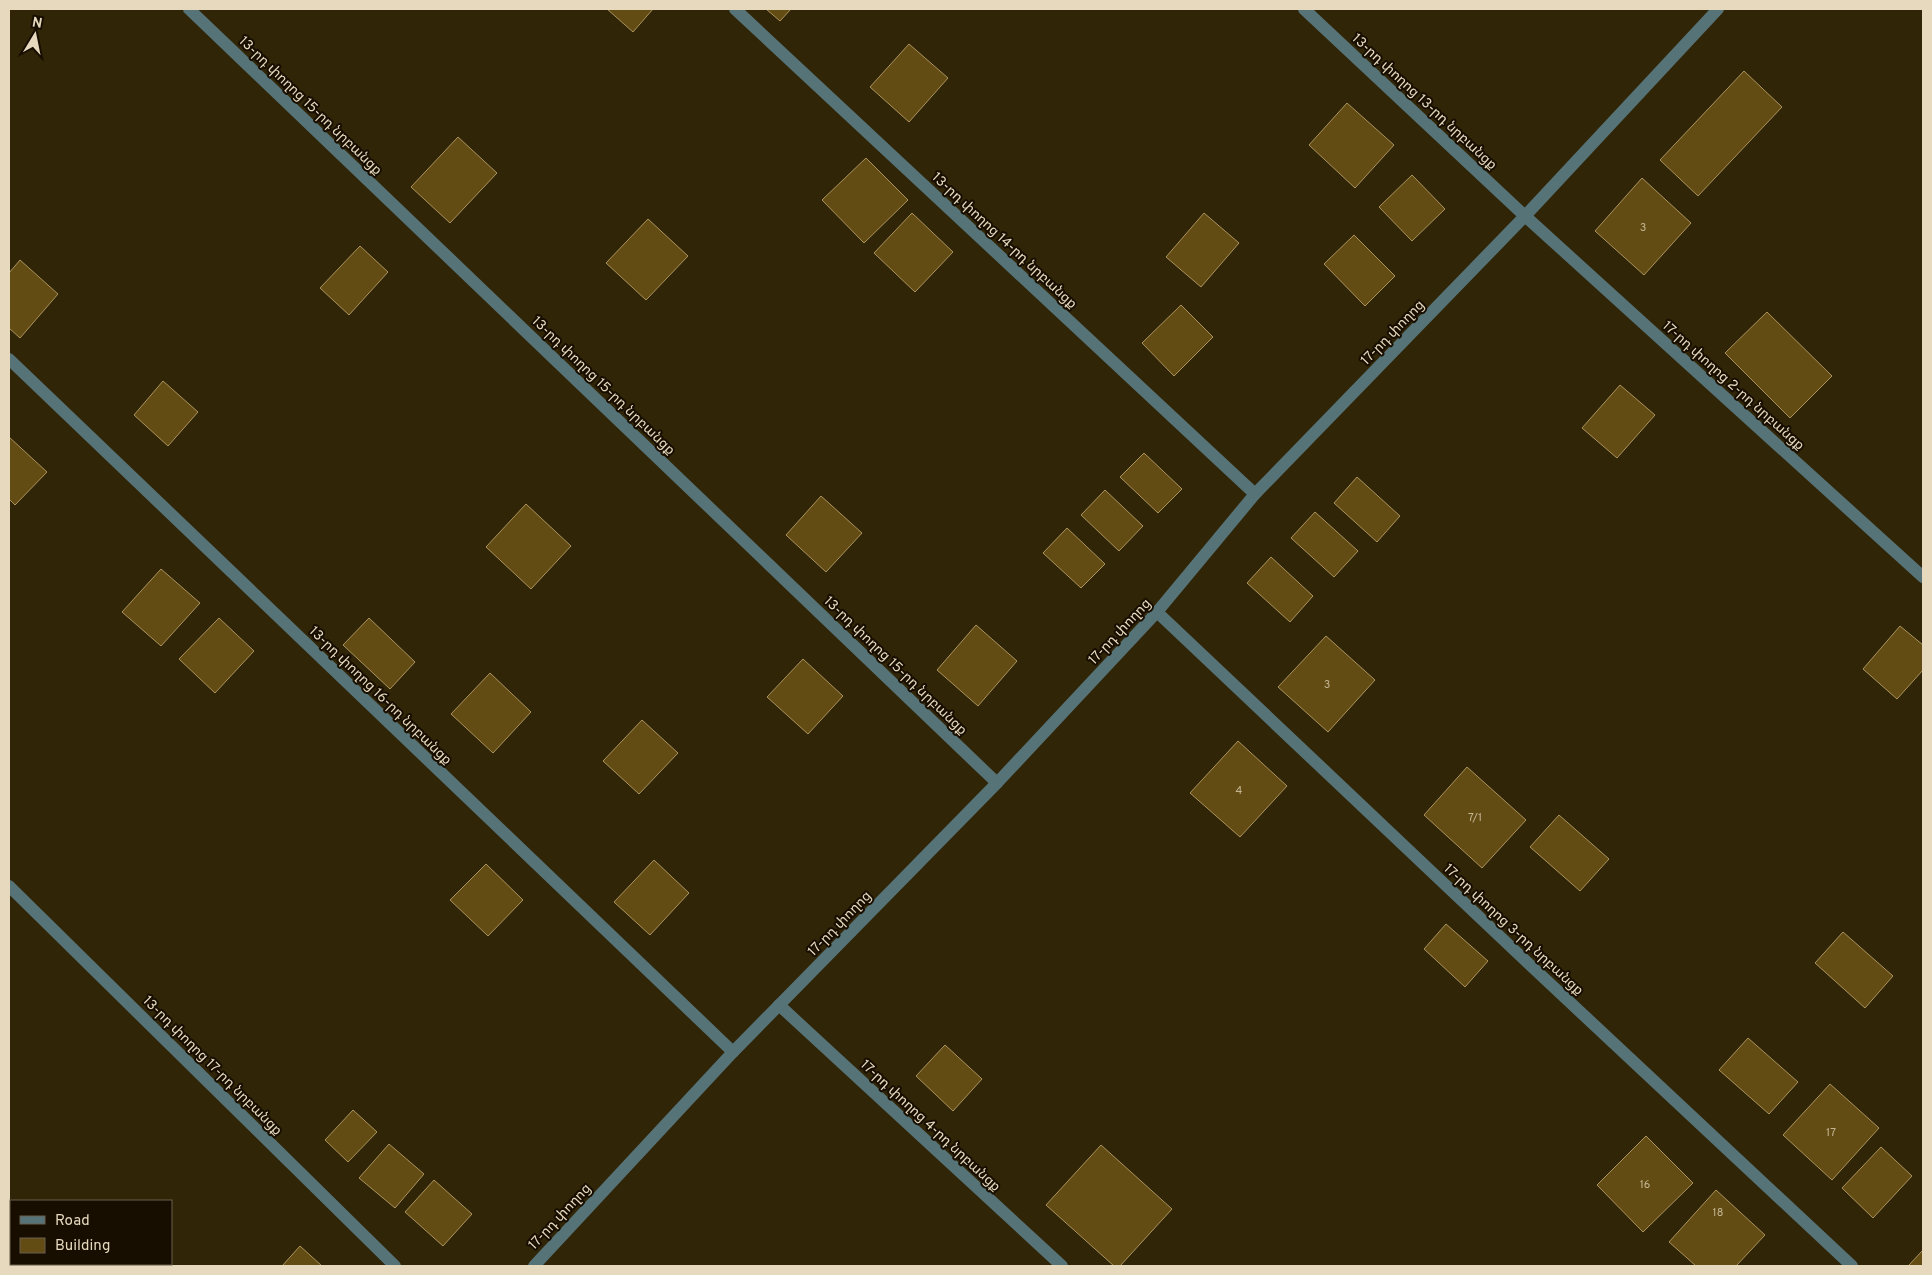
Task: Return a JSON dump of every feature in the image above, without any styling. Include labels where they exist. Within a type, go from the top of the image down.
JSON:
[{"type":"street","name":"13-րդ փողոց 15-րդ նրբանցք","points":[[189,9],[997,783]]},
{"type":"street","name":"13-րդ փողոց 14-րդ նրբանցք","points":[[736,9],[1255,494]]},
{"type":"street","name":"13-րդ փողոց 13-րդ նրբանցք","points":[[1304,9],[1525,216]]},
{"type":"street","name":"17-րդ փողոց","points":[[534,1266],[733,1052],[997,783],[1157,612],[1255,494],[1525,216],[1718,9]]},
{"type":"street","name":"17-րդ փողոց 2-րդ նրբանցք","points":[[1525,216],[1923,577]]},
{"type":"street","name":"13-րդ փողոց 16-րդ նրբանցք","points":[[9,359],[733,1052]]},
{"type":"street","name":"17-րդ փողոց 3-րդ նրբանցք","points":[[1157,612],[1528,964],[1852,1266]]},
{"type":"street","name":"13-րդ փողոց 17-րդ նրբանցք","points":[[9,886],[395,1266]]},
{"type":"street","name":"17-րդ փողոց 4-րդ նրբանցք","points":[[779,1005],[1062,1266]]},
{"type":"building","points":[[607,9],[653,9],[633,32]]},
{"type":"building","points":[[766,9],[791,9],[780,21]]},
{"type":"building","points":[[909,44],[948,78],[909,122],[870,87]]},
{"type":"building","points":[[1744,71],[1782,107],[1698,196],[1660,160]]},
{"type":"building","points":[[1347,103],[1394,145],[1355,188],[1309,145]]},
{"type":"building","points":[[458,137],[497,173],[450,223],[411,187]]},
{"type":"building","points":[[866,158],[908,200],[864,243],[822,200]]},
{"type":"building","points":[[1412,175],[1445,209],[1412,241],[1379,207]]},
{"type":"building","points":[[1642,178],[1691,223],[1644,275],[1595,231]]},
{"type":"building","points":[[912,213],[953,252],[915,292],[874,253]]},
{"type":"building","points":[[1204,213],[1239,243],[1201,287],[1166,257]]},
{"type":"building","points":[[648,219],[688,256],[646,300],[606,263]]},
{"type":"building","points":[[1354,235],[1395,276],[1365,306],[1324,264]]},
{"type":"building","points":[[360,246],[388,272],[349,315],[320,288]]},
{"type":"building","points":[[20,260],[58,294],[20,338],[9,328],[9,273]]},
{"type":"building","points":[[1181,305],[1213,337],[1174,376],[1142,343]]},
{"type":"building","points":[[1767,312],[1832,376],[1790,418],[1725,353]]},
{"type":"building","points":[[163,381],[198,412],[168,446],[134,415]]},
{"type":"building","points":[[1620,385],[1655,415],[1617,458],[1582,428]]},
{"type":"building","points":[[9,437],[47,472],[15,505],[9,499]]},
{"type":"building","points":[[1144,453],[1182,489],[1158,513],[1120,477]]},
{"type":"building","points":[[1357,477],[1400,516],[1377,542],[1334,503]]},
{"type":"building","points":[[1105,490],[1143,526],[1119,551],[1081,515]]},
{"type":"building","points":[[821,496],[862,533],[826,572],[786,535]]},
{"type":"building","points":[[526,504],[571,546],[531,589],[486,547]]},
{"type":"building","points":[[1315,512],[1358,551],[1334,577],[1291,538]]},
{"type":"building","points":[[1067,528],[1105,564],[1081,588],[1043,553]]},
{"type":"building","points":[[1271,557],[1313,596],[1290,622],[1247,583]]},
{"type":"building","points":[[161,569],[200,603],[161,646],[122,612]]},
{"type":"building","points":[[219,618],[254,651],[215,693],[179,659]]},
{"type":"building","points":[[369,618],[415,662],[390,689],[343,645]]},
{"type":"building","points":[[976,625],[1017,661],[978,706],[937,670]]},
{"type":"building","points":[[1900,626],[1923,645],[1923,670],[1897,699],[1863,669]]},
{"type":"building","points":[[1326,636],[1375,680],[1328,732],[1278,687]]},
{"type":"building","points":[[803,659],[843,696],[808,734],[767,697]]},
{"type":"building","points":[[490,673],[531,712],[493,753],[451,714]]},
{"type":"building","points":[[642,720],[678,753],[639,794],[603,761]]},
{"type":"building","points":[[1238,741],[1287,786],[1240,837],[1190,793]]},
{"type":"building","points":[[1467,767],[1526,820],[1482,868],[1424,815]]},
{"type":"building","points":[[1559,815],[1609,859],[1580,891],[1530,847]]},
{"type":"building","points":[[654,860],[689,893],[650,935],[614,902]]},
{"type":"building","points":[[486,864],[523,900],[488,936],[450,900]]},
{"type":"building","points":[[1446,924],[1488,961],[1465,987],[1424,949]]},
{"type":"building","points":[[1843,932],[1893,976],[1865,1008],[1815,963]]},
{"type":"building","points":[[1748,1038],[1798,1082],[1769,1114],[1719,1070]]},
{"type":"building","points":[[945,1045],[982,1079],[953,1111],[916,1076]]},
{"type":"building","points":[[1830,1084],[1879,1128],[1832,1180],[1783,1135]]},
{"type":"building","points":[[353,1110],[377,1132],[348,1162],[325,1140]]},
{"type":"building","points":[[1646,1136],[1693,1183],[1643,1232],[1597,1185]]},
{"type":"building","points":[[389,1144],[424,1174],[395,1208],[359,1178]]},
{"type":"building","points":[[1101,1145],[1172,1209],[1120,1266],[1114,1266],[1046,1205]]},
{"type":"building","points":[[1881,1147],[1912,1176],[1873,1218],[1842,1188]]},
{"type":"building","points":[[434,1180],[472,1214],[443,1246],[405,1212]]},
{"type":"building","points":[[1716,1190],[1765,1235],[1736,1266],[1696,1266],[1669,1242]]},
{"type":"building","points":[[300,1246],[322,1266],[282,1266]]},
{"type":"building","points":[[1923,1250],[1923,1266],[1910,1266],[1909,1265]]}]
